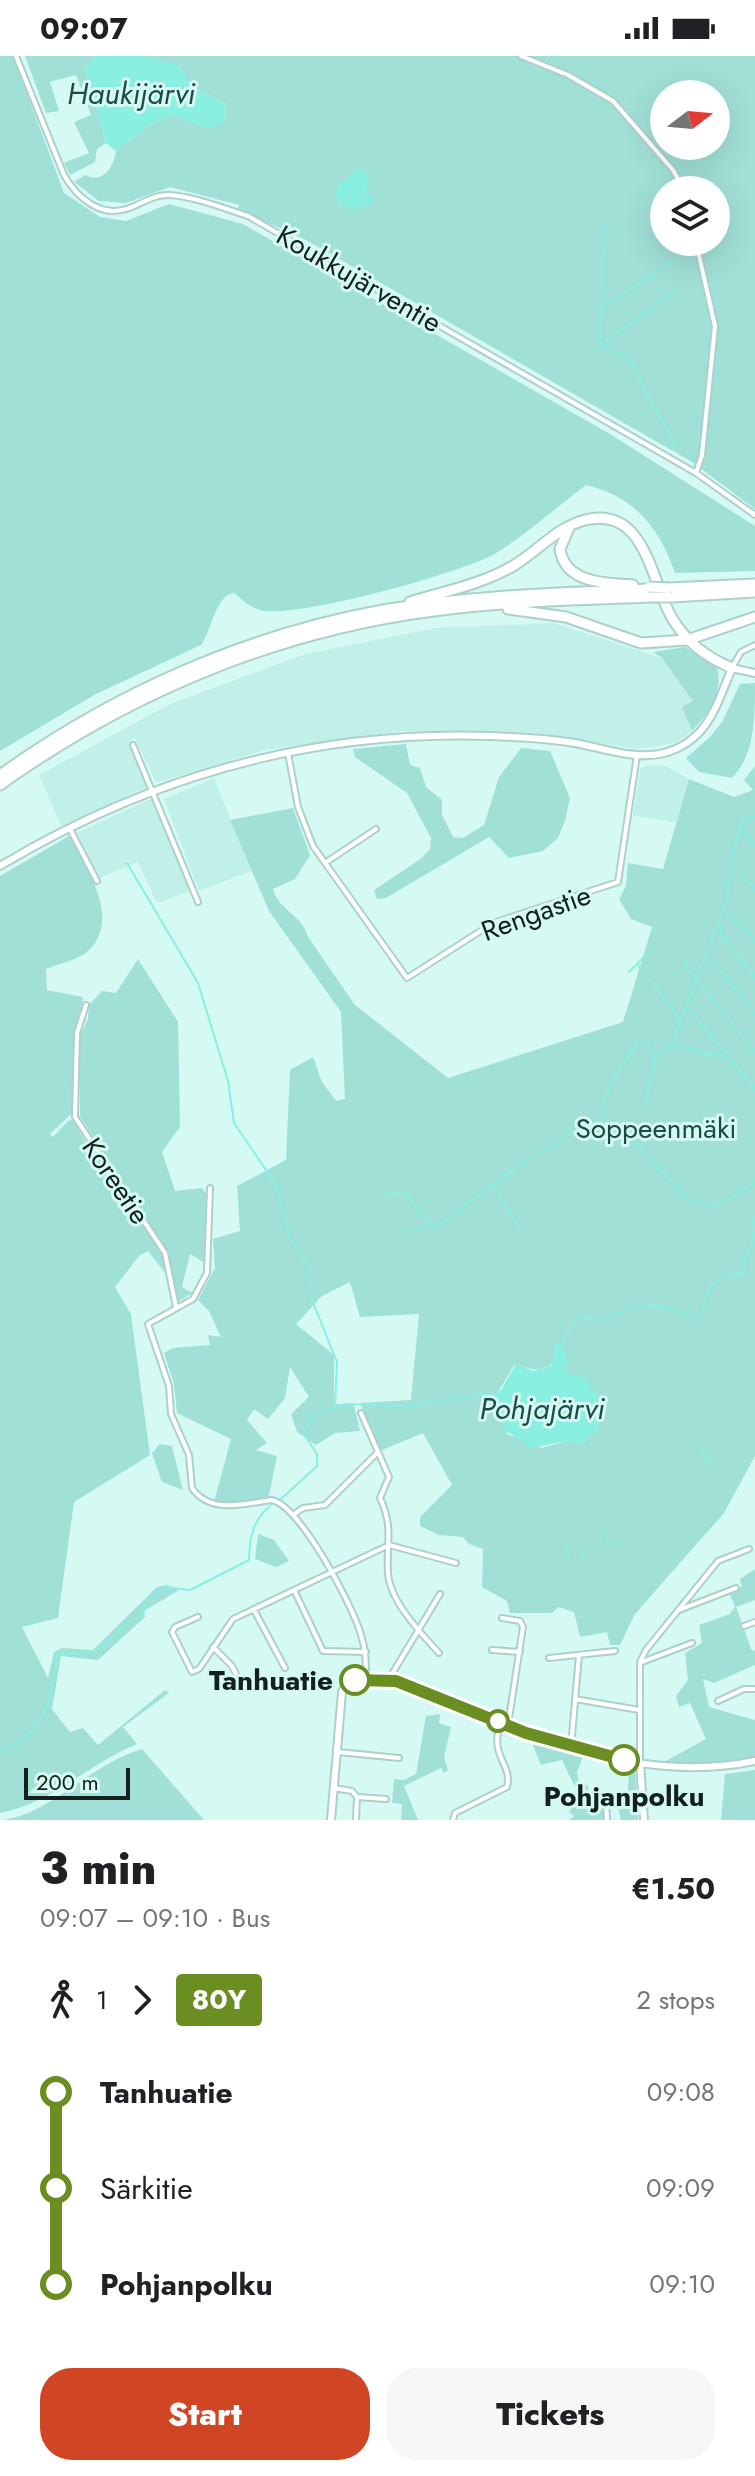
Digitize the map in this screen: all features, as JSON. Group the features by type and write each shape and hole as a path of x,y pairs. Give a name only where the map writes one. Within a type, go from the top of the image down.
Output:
{"highway":[{"path":"0,775 68,730 192,668 294,632 488,579 515,565 571,526 604,519 634,534 648,557 671,616 687,640 706,655 732,668"},
{"path":"571,526 560,549 571,571 591,580 671,593 755,592"},
{"path":"671,593 755,584"},
{"path":"0,785 96,723 206,670 338,628 473,606 650,591"},
{"path":"383,610 477,598 650,591"},
{"path":"473,606 552,613 641,643 687,640 755,617"}],"street":[{"name":"Koukkujärventie","path":"16,56 64,175 79,195 97,207 122,211 168,195 248,216 696,473 755,515"},
{"path":"521,56 568,75 613,101 676,176"},
{"path":"696,473 702,455 715,335 699,256"},
{"path":"0,866 69,827 154,789 208,771 287,751 382,738 464,735 559,741 637,755 666,753 695,738 711,720 741,652 755,645"},
{"path":"732,668 755,673"},
{"path":"133,745 154,789 198,902"},
{"name":"Rengastie","path":"287,751 301,818 325,863 403,975 413,977 493,923 618,882 637,755"},
{"path":"69,827 97,881"},
{"path":"325,863 376,829"},
{"name":"Koreetie","path":"86,1005 77,1033 75,1117 165,1253 176,1307"},
{"path":"210,1188 209,1268 197,1294 148,1324 169,1386 171,1414 189,1455 192,1488 206,1500 235,1507 272,1500 282,1503 293,1515 354,1615 366,1652 366,1679"},
{"path":"361,1413 389,1477 380,1498 389,1518 390,1583 417,1629 439,1653"},
{"path":"293,1515 303,1508 325,1505 378,1452"},
{"path":"198,1617 175,1627 172,1632 189,1671 197,1671 231,1621 389,1545 456,1563"},
{"path":"644,1820 640,1763 640,1662 676,1611 718,1561 749,1549"},
{"path":"676,1611 736,1588"},
{"path":"295,1592 323,1652 366,1652"},
{"path":"389,1679 440,1594"},
{"path":"254,1610 285,1668"},
{"path":"453,1820 455,1813 507,1787 509,1778 495,1744 505,1724 520,1652 522,1624 502,1618"},
{"path":"744,1626 755,1622"},
{"path":"640,1662 692,1643"},
{"path":"213,1647 232,1666 242,1686"},
{"path":"492,1650 520,1652"},
{"path":"549,1658 615,1651"},
{"path":"571,1747 579,1655"},
{"path":"331,1820 331,1788 342,1692 350,1681 389,1679 571,1747 640,1763 702,1767 755,1761"},
{"path":"718,1701 744,1689 755,1689"},
{"path":"575,1699 639,1710"},
{"path":"335,1751 399,1758"},
{"path":"331,1788 352,1791 357,1797 356,1820"},
{"path":"357,1797 386,1799"},
{"path":"606,1800 607,1820"}],"shaded area":[{"path":"554,623 662,658 693,701 682,707 692,731 675,743 638,749 527,732 402,731 265,750 156,783 135,738 128,742 149,786 61,826 39,775 168,705 305,654 436,628"},
{"path":"646,765 666,766 689,779 676,822 633,816 640,770"},
{"path":"214,778 251,871 199,891 164,799"},
{"path":"153,798 190,891 157,903 138,862 99,878 76,833"}],"green space":[{"path":"0,56 13,56 64,193 100,217 126,221 169,204 243,224 610,434 755,526 755,571 675,573 661,542 643,516 618,497 586,485 498,552 418,582 341,601 278,611 260,610 234,593 228,595 218,607 201,645 96,694 0,751"},
{"path":"25,56 97,56 85,69 106,143 97,149 95,162 70,175 64,163 89,153 74,122 91,115 76,75 50,82 59,111 46,113"},
{"path":"146,56 755,56 755,509 692,462 306,240 238,209 239,205 170,187 126,203 99,201 74,182 85,175 102,176 110,168 116,151 150,124 174,115 209,129 226,104 191,86 180,67"},
{"path":"685,647 717,668 719,677 713,702 692,731 682,707 693,701 662,658 653,652"},
{"path":"755,683 752,735 740,769 732,778 699,772 686,758 722,722 740,684"},
{"path":"406,744 410,765 420,768 426,787 442,800 442,815 453,837 463,838 484,825 499,777 521,748 550,751 570,798 558,838 543,851 509,858 489,837 386,898 377,899 374,890 422,858 430,849 431,838 407,793 355,757 353,749"},
{"name":"Soppeenmäki","path":"755,766 755,1456 724,1513 635,1614 620,1645 610,1645 607,1632 580,1637 574,1612 559,1607 552,1613 510,1613 507,1601 482,1587 483,1549 469,1544 463,1537 439,1535 420,1526 420,1517 452,1485 423,1433 380,1451 360,1403 411,1400 419,1314 360,1317 350,1282 322,1296 296,1324 334,1355 334,1404 354,1405 360,1431 335,1433 316,1445 297,1432 291,1414 309,1397 290,1367 285,1398 268,1419 254,1409 247,1420 267,1443 256,1450 277,1456 268,1500 235,1507 214,1502 231,1439 177,1413 174,1384 164,1353 173,1348 210,1345 208,1335 221,1337 209,1311 198,1300 215,1268 213,1239 240,1231 237,1186 286,1160 290,1070 313,1057 322,1082 336,1101 345,1099 341,1012 269,911 230,820 293,808 310,855 295,879 273,889 280,903 301,923 355,1005 448,1078 623,1022 652,927 631,919 619,899 626,886 628,863 663,869 689,779 734,797 753,790 744,780","holes":["557,1347 568,1362 563,1364 568,1374 588,1388 600,1405 599,1424 593,1434 582,1444 567,1441 541,1448 508,1434 496,1410 502,1405 495,1397 515,1364 535,1369 548,1367 554,1364"]},
{"path":"69,836 98,894 102,924 97,939 87,952 46,969 47,990 83,997 82,1018 75,1034 74,1115 50,1134 53,1137 68,1121 75,1119 80,1133 163,1255 166,1274 148,1251 139,1256 115,1287 131,1314 150,1455 74,1502 58,1618 22,1627 48,1678 54,1652 62,1648 93,1650 157,1587 167,1585 179,1590 144,1611 145,1617 98,1660 61,1656 52,1709 70,1732 83,1728 98,1745 165,1690 169,1693 123,1727 137,1744 36,1801 0,1813 0,876"},
{"path":"138,959 178,1022 180,1127 162,1152 175,1191 202,1188 207,1195 207,1264 190,1254 182,1287 193,1293 177,1302 168,1253 80,1116 80,1035 88,1019 89,1005 102,991 116,993"},
{"path":"160,1444 172,1446 183,1490 162,1482 152,1453"},
{"path":"258,1534 274,1540 289,1561 276,1567 255,1559"},
{"path":"755,1569 755,1600 736,1607 752,1651 755,1650 755,1665 714,1683 703,1679 709,1707 755,1720 755,1758 720,1763 662,1763 706,1739 690,1703 679,1707 676,1696 688,1680 685,1653 702,1643 699,1625 730,1614 735,1606 730,1595 742,1587 740,1579"},
{"path":"440,1714 439,1723 451,1727 444,1757 448,1770 444,1773 441,1768 404,1786 418,1820 401,1820 402,1804 392,1803 394,1779 404,1780 416,1774 426,1716"},
{"path":"532,1743 583,1757 577,1772 579,1783 587,1785 592,1798 603,1803 606,1820 569,1820 574,1816 569,1812 571,1807 582,1802 562,1760 541,1765"},
{"path":"142,1749 204,1820 4,1820 40,1807 106,1765"},
{"path":"629,1768 635,1769 638,1820 621,1820 618,1807 609,1806 608,1801 628,1790"},
{"path":"755,1770 755,1820 721,1820 725,1774"}],"water":[{"name":"Haukijärvi","path":"97,56 146,56 180,66 191,86 226,104 226,121 209,129 174,115 150,124 116,151 106,143 85,68"},
{"path":"354,169 365,170 369,176 366,193 372,196 371,204 351,211 347,206 339,206 335,194 340,181 346,181"},
{"name":"Pohjajärvi","path":"556,1344 563,1347 568,1362 572,1361 564,1365 568,1374 586,1378 600,1401 599,1428 582,1444 566,1441 532,1448 505,1430 496,1409 502,1405 493,1394 501,1390 516,1364 533,1371 552,1366"}],"waterway":[{"path":"601,343 604,224"},
{"path":"603,308 674,259"},
{"path":"602,344 676,290"},
{"path":"601,345 633,361 642,385 676,447"},
{"path":"645,1106 655,1058 671,1046 727,900 734,850 743,820 755,816"},
{"path":"741,829 755,845"},
{"path":"127,863 198,983 228,1081 234,1123 277,1186 290,1239 311,1269 308,1273 310,1295 337,1362 335,1406"},
{"path":"739,871 755,889"},
{"path":"730,914 755,941"},
{"path":"720,926 721,935 755,976"},
{"path":"629,972 650,951"},
{"path":"712,960 755,1013"},
{"path":"686,961 684,965 755,1051"},
{"path":"638,965 679,1018"},
{"path":"687,1007 755,1088"},
{"path":"603,1126 602,1108 612,1082 638,1042 647,1040 654,1056"},
{"path":"672,1046 728,1057"},
{"path":"386,1195 407,1195 431,1226 440,1224 526,1160 587,1125 624,1130 689,1201 718,1205 755,1183"},
{"path":"493,1185 519,1228"},
{"path":"561,1345 578,1316 606,1317 630,1306 662,1307 693,1317 702,1311 708,1293 719,1278 744,1274 746,1253 752,1246 755,1217"},
{"path":"402,1232 431,1226"},
{"path":"281,1499 317,1466 317,1454 304,1434 310,1416 345,1404 413,1406 481,1394 493,1396"},
{"path":"702,1451 712,1463"},
{"path":"0,1750 28,1735 37,1725 49,1700 57,1655 97,1651 127,1623 143,1614 145,1601 166,1587 190,1590 249,1560 254,1528 262,1514 274,1503"},
{"path":"605,1533 610,1547"},
{"path":"579,1548 582,1557"},
{"path":"567,1549 569,1557"}],"bus line":[{"name":"80Y","path":"355,1680 375,1678 396,1681 526,1733 624,1760"}],"place":[{"name":"Tanhuatie","path":"355,1680"},
{"name":"Pohjanpolku","path":"624,1760"}]}
